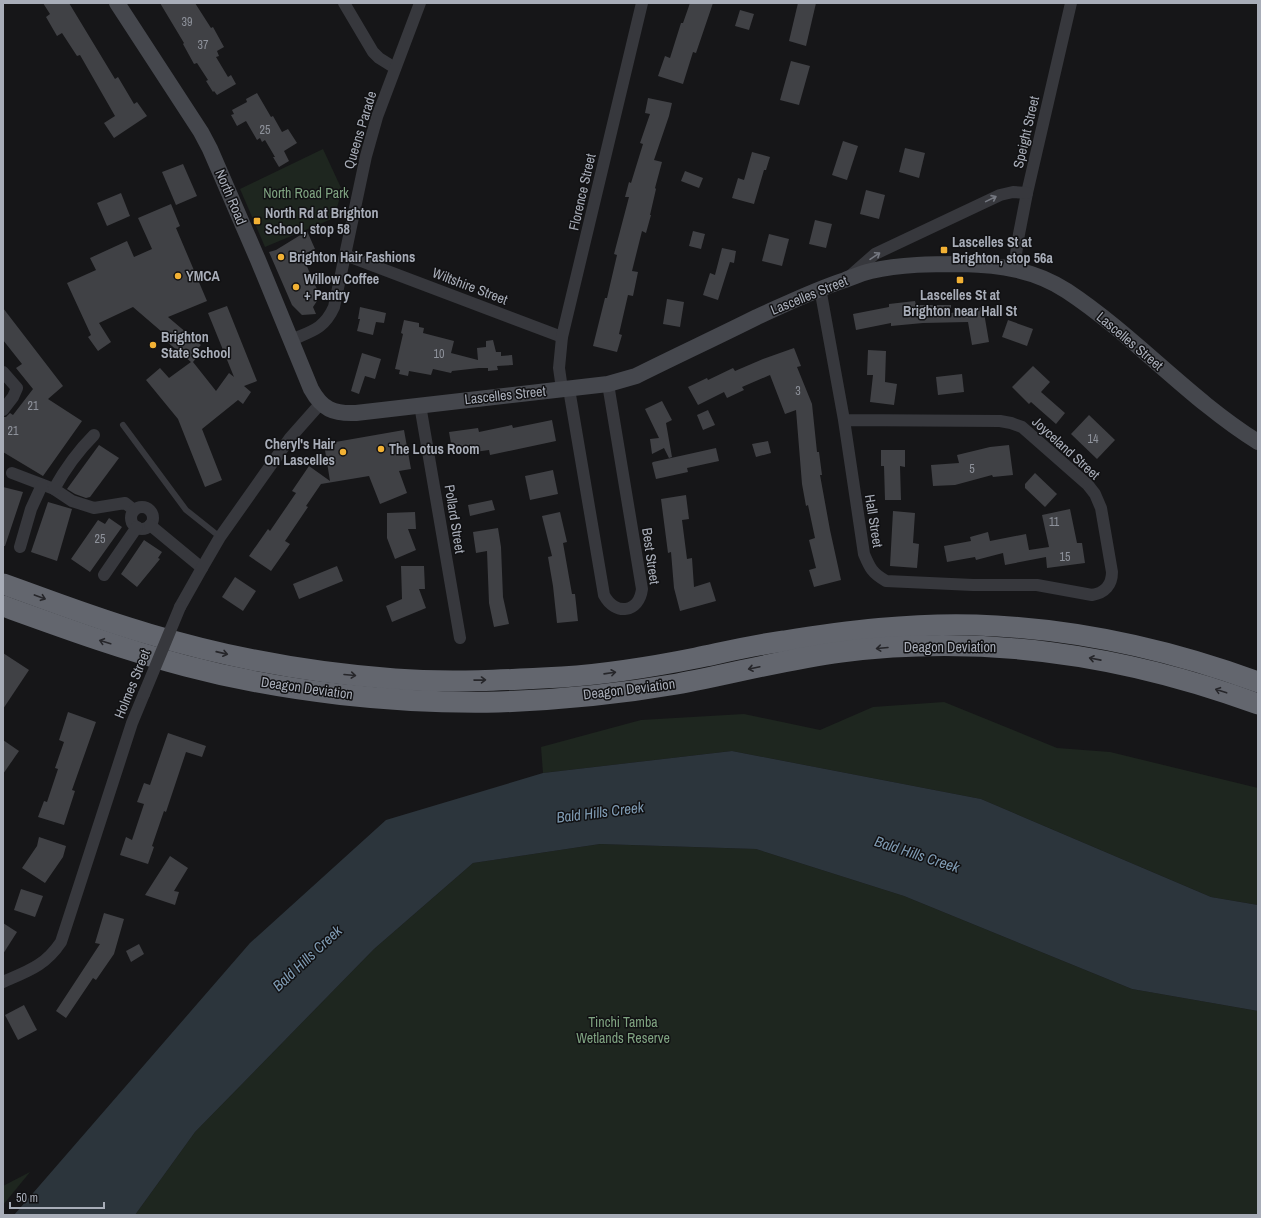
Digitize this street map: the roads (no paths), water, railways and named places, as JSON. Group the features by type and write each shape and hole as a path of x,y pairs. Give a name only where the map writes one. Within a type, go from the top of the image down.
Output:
{"highway":[{"name":"Deagon Deviation","path":"3,584 92,616 147,634 184,644 292,667 342,674 397,679 450,681 503,680 604,674 778,641 850,631 921,626 976,625 1026,628 1118,642 1200,662 1258,682"},
{"name":"Deagon Deviation","path":"3,606 92,638 190,667 238,678 298,688 374,697 432,701 497,702 556,698 611,693 675,684 840,652 892,647 943,646 1040,650 1094,658 1191,681 1258,704"}],"street":[{"name":"North Road","path":"117,3 210,149 256,253 311,389 321,403"},
{"path":"344,3 373,52 379,58 395,68"},
{"name":"Queens Parade","path":"291,340 320,327 330,315 334,307 366,156 377,117 420,3"},
{"name":"Florence Street","path":"565,389 559,368 562,338 642,3"},
{"name":"Speight Street","path":"1014,268 1027,193 1071,3"},
{"path":"845,280 875,254 1006,193 1027,193"},
{"name":"Wiltshire Street","path":"345,255 562,338"},
{"name":"Lascelles Street","path":"321,403 334,412 344,414 608,384 636,376 820,288 871,271 899,267 949,264 983,264 1014,268 1049,281 1066,291 1096,313 1219,415 1258,442"},
{"name":"Hall Street","path":"820,288 844,420 864,554 868,565 875,574 886,581 973,585 1037,585 1092,595 1099,594 1104,591"},
{"path":"3,372 17,388 13,397 3,410"},
{"name":"Best Street","path":"565,389 604,595 608,602 614,607 623,609 631,608 637,604 641,596 642,589 608,384"},
{"name":"Holmes Street","path":"3,982 43,963 60,942 132,723 180,607 220,537 290,438 321,403"},
{"name":"Pollard Street","path":"420,405 460,638"},
{"name":"Joyceland Street","path":"844,420 1000,421 1022,427 1088,485 1095,494 1102,508 1112,572 1112,579 1109,586 1104,591"},
{"path":"54,489 67,467 83,446 94,435"},
{"path":"12,473 54,489 72,501 94,508 125,503 134,510"},
{"path":"20,547 31,509 42,485"},
{"path":"141,507 147,508 150,511 152,519 150,525 143,528 134,525 131,518 134,510 141,507"},
{"path":"150,525 202,568"},
{"path":"104,575 137,527"}],"lane":[{"path":"123,425 186,510 220,537"}],"water":[{"name":"Bald Hills Creek","path":"732,751 981,799 1211,897 1258,905 1258,1011 1132,989 904,896 756,849 600,844 473,863 374,949 195,1132 135,1215 14,1215 250,943 386,820 543,773"}],"place":[{"name":"North Rd at Brighton School, stop 58","path":"257,221"},
{"name":"Lascelles St at Brighton, stop 56a","path":"944,250"},
{"name":"Brighton Hair Fashions","path":"281,257"},
{"name":"YMCA","path":"178,276"},
{"name":"Lascelles St at Brighton near Hall St","path":"960,280"},
{"name":"Willow Coffee + Pantry","path":"296,287"},
{"name":"Brighton State School","path":"153,345"},
{"name":"The Lotus Room","path":"381,449"},
{"name":"Cheryl's Hair On Lascelles","path":"343,452"}],"park label":[{"name":"North Road Park","path":"306,193"},
{"name":"Tinchi Tamba Wetlands Reserve","path":"623,1030"}]}
